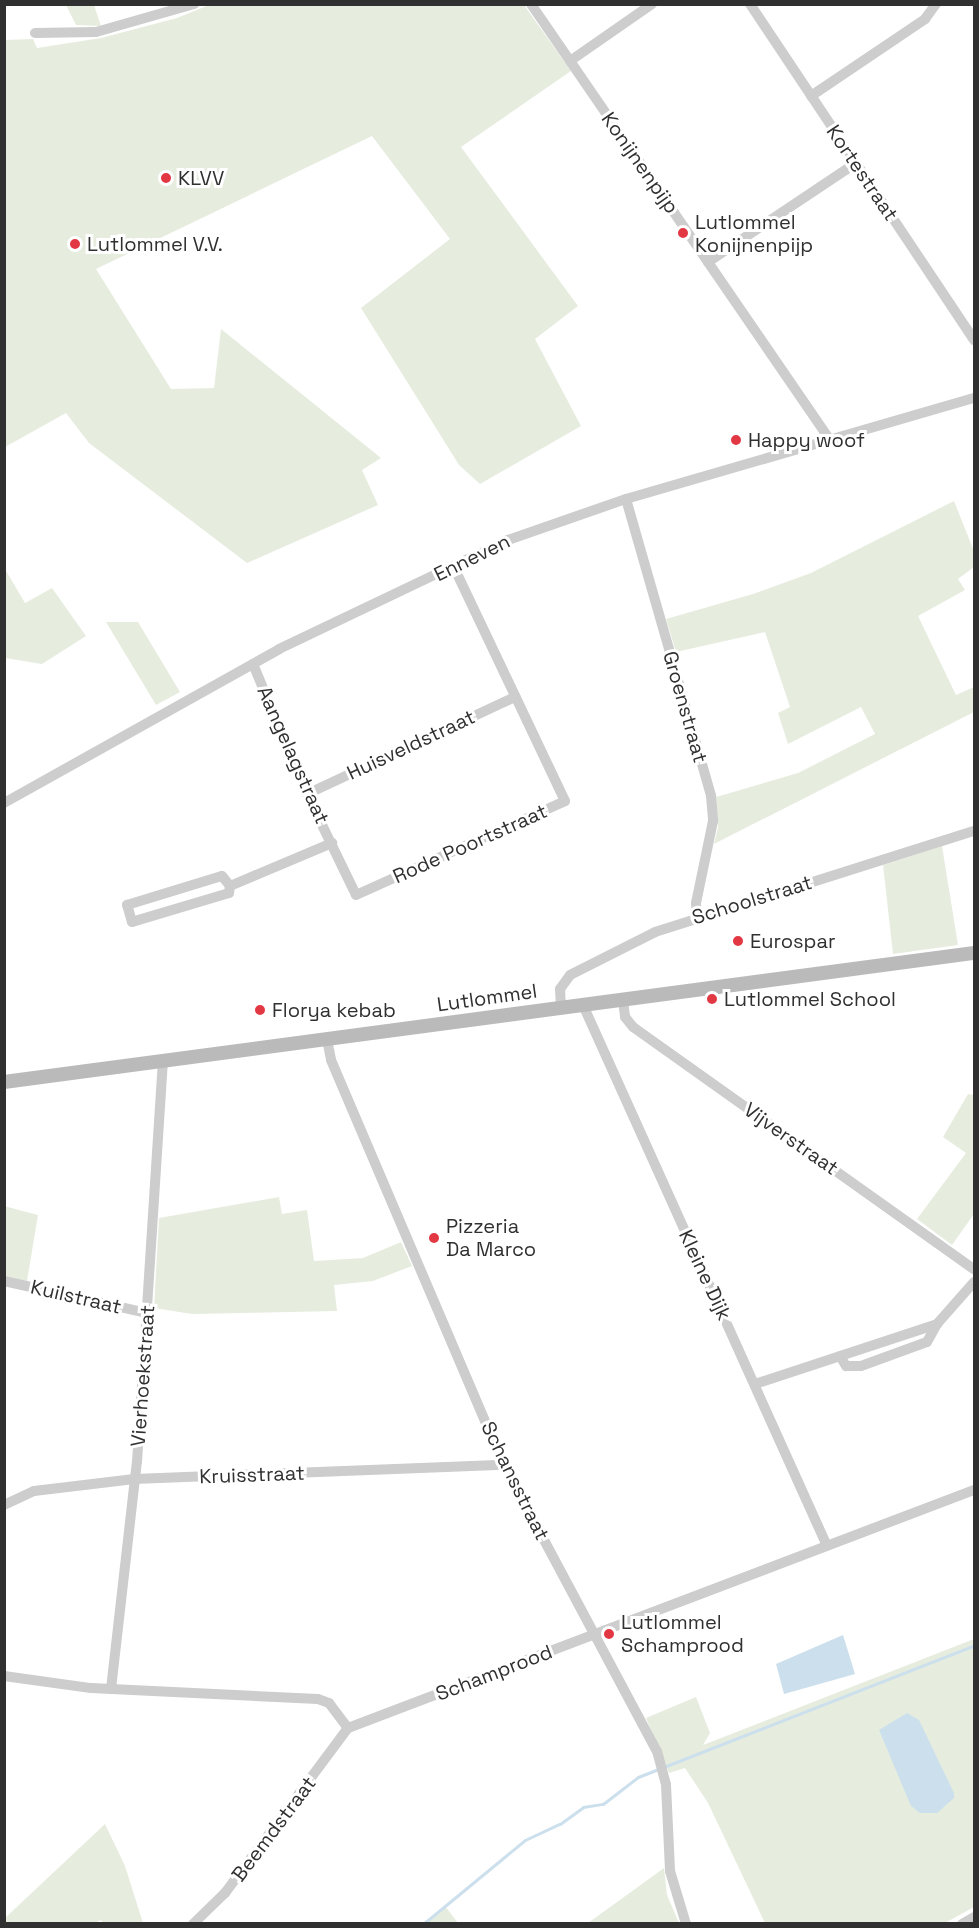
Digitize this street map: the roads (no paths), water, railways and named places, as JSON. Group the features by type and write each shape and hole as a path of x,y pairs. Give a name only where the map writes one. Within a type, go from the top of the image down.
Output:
{"main road":[{"name":"Lutlommel","path":"4,1082 975,953"}],"street":[{"path":"35,33 96,32 194,4"},
{"name":"Konijnenpijp","path":"531,4 830,440"},
{"path":"570,61 652,4"},
{"name":"Kortestraat","path":"750,4 975,340"},
{"path":"811,96 925,20 936,4"},
{"path":"708,262 856,163"},
{"name":"Enneven","path":"4,803 253,664 538,528 975,398"},
{"name":"Groenstraat","path":"626,500 711,796 713,821 696,903 697,917"},
{"name":"Rode Poortstraat","path":"332,843 356,895 565,801 454,567"},
{"name":"Aangelagstraat","path":"230,886 332,843 307,794 253,664"},
{"name":"Huisveldstraat","path":"307,794 515,697"},
{"name":"Schoolstraat","path":"561,1008 560,989 570,975 655,932 975,831"},
{"name":"Aangelagstraat","path":"222,876 230,886 229,893 132,922 126,905 222,876"},
{"name":"Vijverstraat","path":"623,1000 625,1017 633,1027 975,1269"},
{"name":"Kleine Dijk","path":"583,1005 827,1545"},
{"name":"Schansstraat","path":"327,1039 331,1060 504,1465 527,1513 597,1633 663,1769 670,1870 686,1923"},
{"name":"Vierhoekstraat","path":"111,1689 134,1479 163,1061"},
{"name":"Kuilstraat","path":"4,1281 147,1313"},
{"path":"840,1356 846,1366 861,1366 927,1342 937,1324 975,1282"},
{"path":"755,1384 937,1324"},
{"name":"Kruisstraat","path":"4,1505 45,1489 134,1479 504,1465"},
{"name":"Schamprood","path":"348,1728 975,1490"},
{"path":"4,1676 111,1689 318,1699 329,1703 348,1728"},
{"name":"Beemdstraat","path":"193,1923 225,1893 348,1728"},
{"path":"962,1923 975,1917"}],"water":[{"path":"843,1635 855,1674 784,1694 776,1664"},
{"path":"907,1713 919,1720 954,1793 954,1798 937,1813 920,1813 911,1806 879,1730"}],"waterway":[{"path":"423,1924 525,1840 560,1824 583,1807 603,1804 638,1777 974,1645"}],"place":[{"name":"KLVV","path":"166,178"},
{"name":"Lutlommel Konijnenpijp","path":"683,233"},
{"name":"Lutlommel V.V.","path":"75,244"},
{"name":"Happy woof","path":"736,440"},
{"name":"Eurospar","path":"738,941"},
{"name":"Lutlommel School","path":"712,999"},
{"name":"Florya kebab","path":"260,1010"},
{"name":"Pizzeria Da Marco","path":"434,1238"},
{"name":"Lutlommel Schamprood","path":"609,1634"}]}
